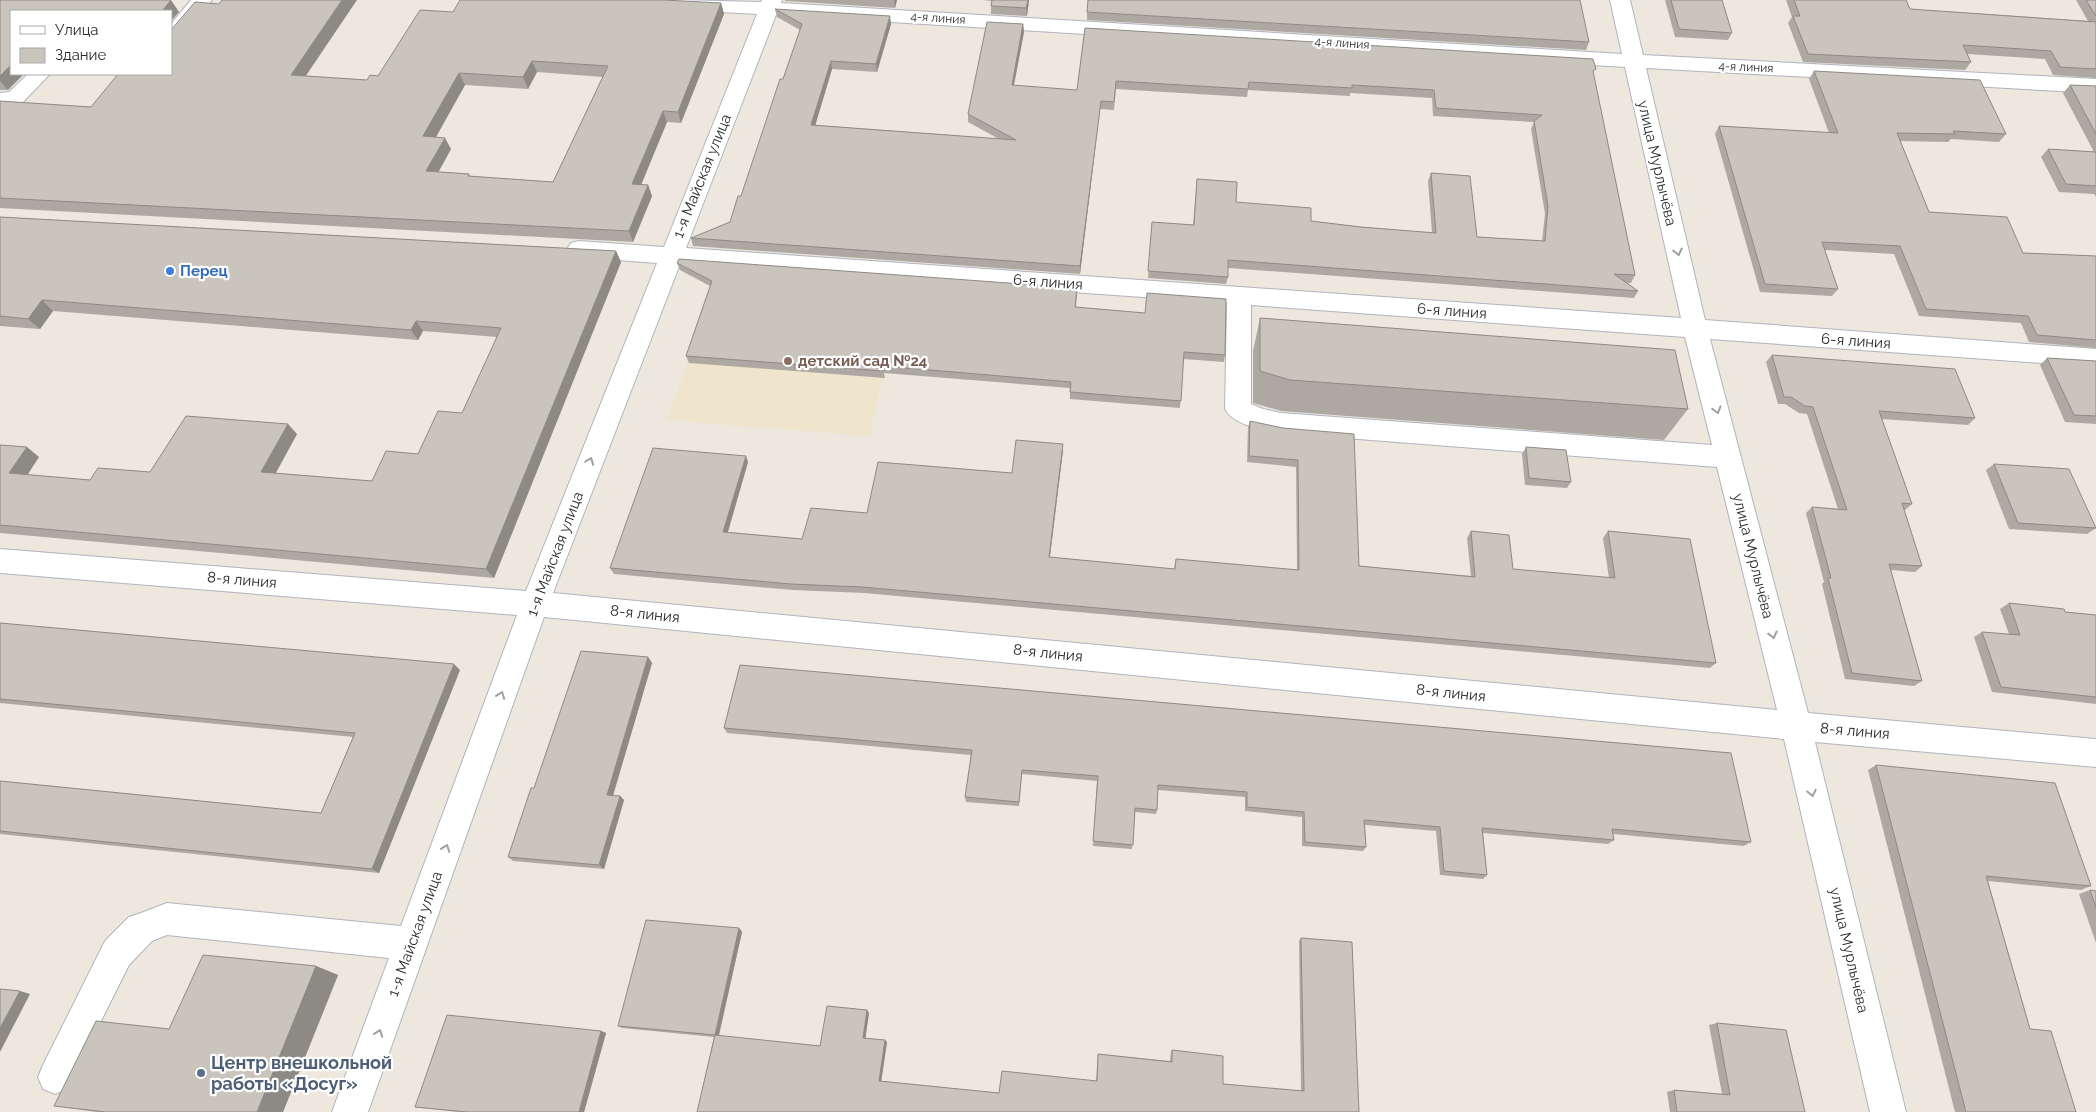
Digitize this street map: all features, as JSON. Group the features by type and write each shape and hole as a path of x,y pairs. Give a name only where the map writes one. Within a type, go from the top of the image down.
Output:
{"street":[{"path":"172,36 202,0"},
{"name":"улица Мурлычёва","path":"1620,0 1696,329 1796,726 1888,1112"},
{"name":"4-я линия","path":"668,4 771,4 1634,61 2096,86"},
{"name":"1-я Майская улица","path":"350,1112 535,604 771,4"},
{"path":"0,100 15,98 39,75"},
{"name":"6-я линия","path":"556,248 1239,295 2096,358"},
{"path":"1239,295 1238,409 1258,418 1281,423 1729,457"},
{"name":"8-я линия","path":"0,561 535,604 1796,726 2096,753"},
{"path":"55,1077 117,954 141,929 167,919 411,944"}],"shaded area":[{"name":"детский сад №24","path":"714,289 901,302 869,436 667,420"}],"building":[{"path":"0,0 171,0 163,10 10,10 10,66 0,76"},
{"path":"222,0 342,0 291,75 367,80 370,75 378,76 420,10 453,12 460,0 664,0 721,3 678,112 663,111 632,184 648,185 629,231 0,198 0,101 91,107 117,75 172,75 172,29 195,2 219,4","holes":["532,61 608,66 553,182 426,171 445,138 423,136 459,73 523,77"]},
{"path":"992,0 1028,0 1026,8 991,6"},
{"path":"1088,0 1580,0 1589,42 1087,12"},
{"path":"1671,0 1722,0 1732,33 1679,29"},
{"path":"1794,0 1906,0 1910,9 2096,22 2096,69 2060,67 2051,51 1963,45 1971,62 1808,54 1793,16 1800,16"},
{"path":"2086,0 2096,0 2096,16"},
{"path":"775,9 890,16 876,64 831,61 811,125 1016,140 968,114 987,22 1023,24 1012,85 1077,90 1085,28 1593,59 1596,69 1593,71 1635,275 1614,274 1638,291 1228,260 1228,277 1148,271 1152,222 1194,225 1197,179 1237,182 1236,202 1311,208 1311,221 1436,233 1431,173 1470,176 1477,237 1545,241 1548,206 1534,121 1542,115 1436,108 1434,90 1352,85 1352,88 1249,82 1248,89 1116,81 1114,102 1101,101 1080,266 691,238 730,222 738,196 741,196 780,79 783,79 802,24"},
{"path":"1814,71 1980,80 2006,134 1953,131 1955,134 1897,133 1929,212 2007,217 2023,253 2096,256 2096,340 2037,335 2028,316 1926,309 1900,246 1822,242 1838,289 1765,284 1719,126 1838,133"},
{"path":"2070,85 2096,86 2096,134"},
{"path":"2048,149 2096,152 2096,186 2066,184"},
{"path":"0,217 616,251 486,569 0,525 0,445 27,447 9,473 90,480 98,468 150,472 186,416 288,424 261,472 372,481 386,451 418,454 438,411 462,413 501,328 416,321 411,330 42,300 28,319 0,316"},
{"path":"679,259 1077,288 1075,307 1145,313 1147,293 1226,299 1225,355 1184,352 1181,401 1070,392 1071,382 871,365 883,371 686,356 712,281 677,263"},
{"path":"1260,318 1675,350 1688,409 1290,380 1260,371"},
{"path":"1772,355 1955,369 1975,418 1879,411 1912,504 1902,503 1922,566 1889,564 1922,681 1852,673 1828,578 1831,578 1812,507 1847,510 1813,407 1805,406 1791,397 1784,397"},
{"path":"2047,358 2096,361 2096,416 2074,415"},
{"path":"1250,421 1283,428 1354,434 1359,566 1475,577 1471,531 1509,535 1513,569 1615,578 1608,531 1690,539 1716,663 862,587 791,584 610,568 653,448 746,456 723,532 802,539 811,508 867,513 878,462 1012,473 1016,440 1063,444 1049,557 1175,569 1176,559 1299,570 1298,460 1249,456"},
{"path":"1526,447 1566,450 1571,482 1529,478"},
{"path":"1994,464 2069,469 2096,528 2018,523"},
{"path":"2009,603 2064,609 2065,612 2096,615 2096,697 2001,687 1982,632 2020,635"},
{"path":"0,623 454,664 372,869 0,831 0,781 321,813 355,733 0,699"},
{"path":"581,651 648,657 607,795 620,796 599,865 508,857 531,788 534,788"},
{"path":"740,665 1731,753 1751,842 1612,829 1614,840 1482,828 1487,875 1444,871 1440,827 1364,820 1366,847 1305,842 1304,812 1247,807 1247,792 1158,785 1157,810 1135,808 1133,845 1093,841 1098,776 1022,770 1019,802 965,797 972,750 724,728"},
{"path":"1876,765 2055,783 2091,886 1986,876 2030,1029 2051,1031 2076,1112 1966,1112"},
{"path":"2090,890 2096,891 2096,908"},
{"path":"646,920 739,928 715,1035 618,1026"},
{"path":"1301,938 1352,942 1359,1112 697,1112 715,1035 820,1046 827,1006 867,1010 863,1038 885,1040 879,1081 999,1093 1002,1071 1097,1081 1098,1054 1172,1062 1172,1050 1223,1056 1223,1084 1304,1091"},
{"name":"Центр внешкольной работы «Досуг»","path":"203,955 316,966 257,1112 106,1112 54,1106 96,1021 169,1029"},
{"path":"0,989 20,991 0,1028"},
{"path":"447,1015 601,1031 579,1112 467,1112 415,1107"},
{"path":"1717,1023 1786,1030 1805,1112 1677,1112 1674,1090 1730,1095"}],"place":[{"name":"Перец","path":"170,271"},
{"name":"детский сад №24","path":"788,361"},
{"name":"Центр внешкольной работы «Досуг»","path":"201,1073"}]}
